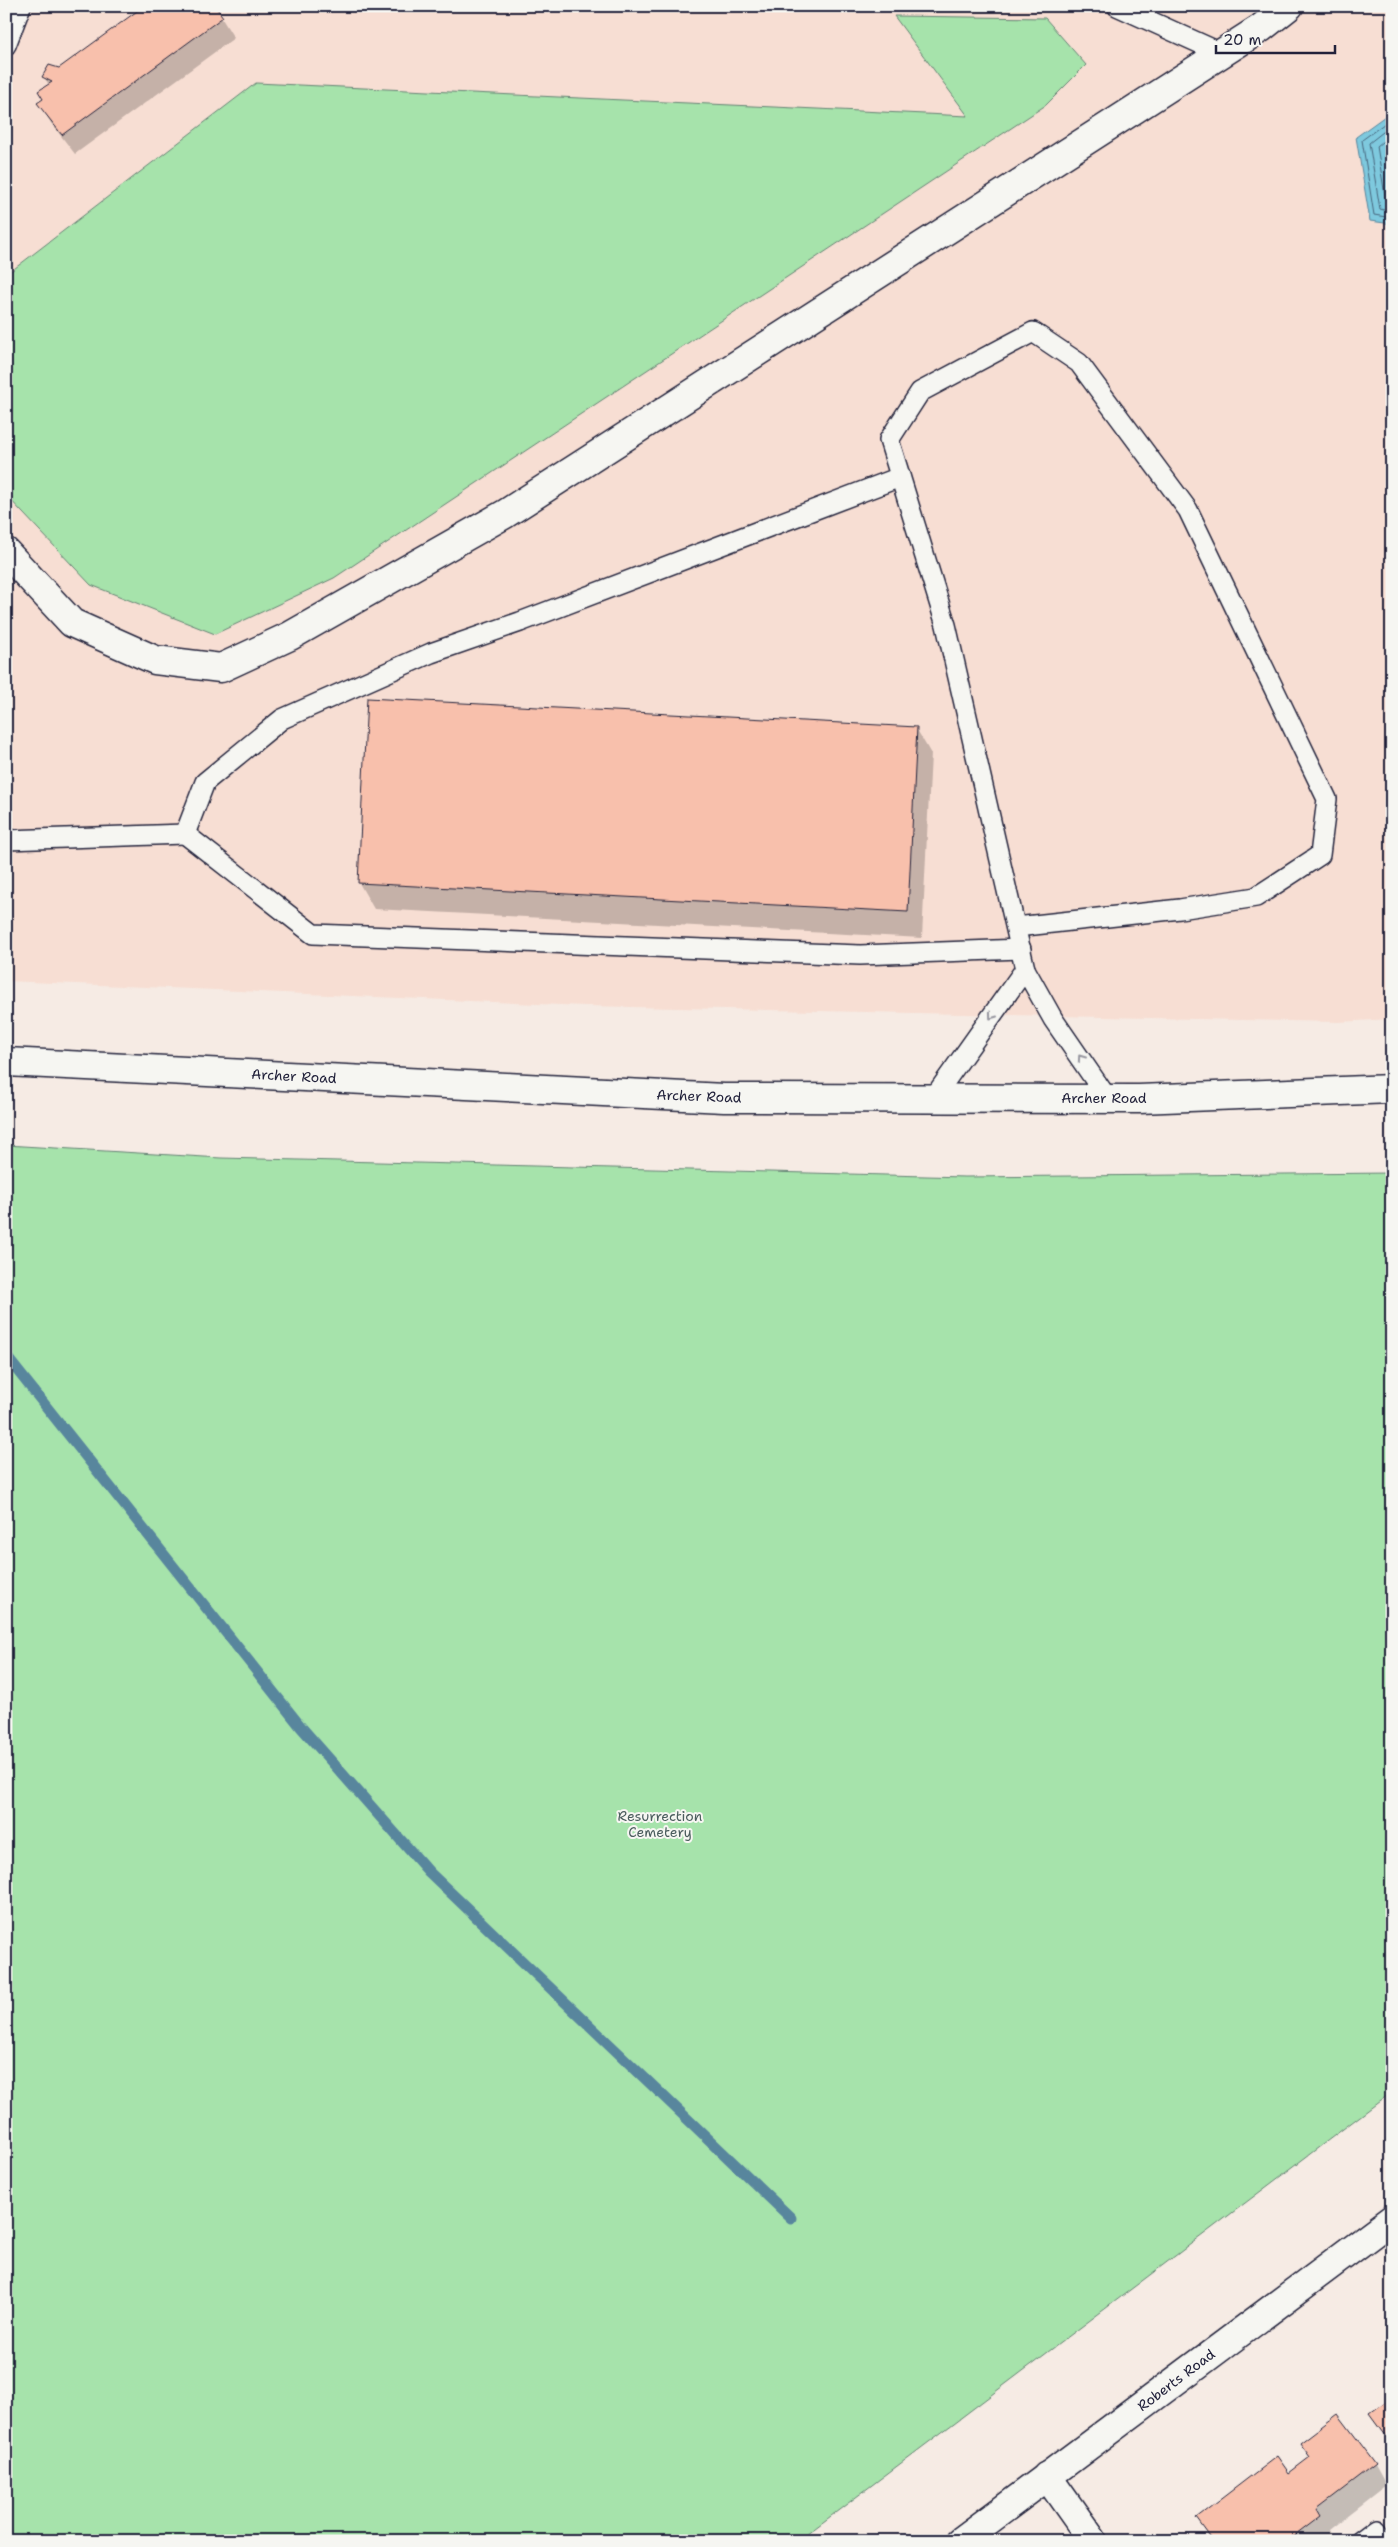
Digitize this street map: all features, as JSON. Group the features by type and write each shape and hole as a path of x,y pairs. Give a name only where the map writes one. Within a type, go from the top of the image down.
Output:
{"street":[{"path":"6,552 72,623 156,660 221,668 290,636 504,514 1221,53 1289,6"},
{"name":"Archer Road","path":"6,1062 724,1098 934,1097 1108,1099 1392,1089"},
{"name":"Roberts Road","path":"960,2541 1392,2219"},
{"path":"1047,2476 1093,2541"}],"lane":[{"path":"6,45 21,6"},
{"path":"1117,6 1221,53"},
{"path":"1016,927 1256,897 1320,855 1327,799 1188,510 1079,363 1033,332 920,392 889,440 946,626 1025,969 1053,1019 1108,1099"},
{"path":"184,834 205,782 282,719 431,652 520,622 900,477"},
{"path":"6,840 184,834 313,934 860,955 1021,949"},
{"path":"934,1097 1025,969"},
{"path":"1360,2541 1376,2529 1385,2541"}],"shaded area":[{"path":"6,6 1392,6 1392,1019 1339,1022 585,1006 6,981"}],"green space":[{"path":"894,16 1045,18 1086,65 1046,105 334,578 215,634 91,585 6,495 6,275 256,83 968,116"},
{"name":"Resurrection Cemetery","path":"6,1145 221,1158 965,1177 1392,1173 1392,2092 798,2541 6,2541"}],"water":[{"path":"1392,111 1392,224 1370,221 1356,137"}],"building":[{"path":"144,6 215,6 223,17 62,135 37,103 43,99 38,91 52,82 42,77 49,65 59,68"},
{"path":"367,698 917,727 908,912 358,883"},
{"path":"1392,2397 1392,2443 1370,2413"},
{"path":"1338,2414 1376,2464 1317,2509 1321,2516 1288,2541 1213,2541 1196,2518 1277,2456 1289,2473 1310,2457 1300,2443"}],"waterway":[{"path":"6,1356 301,1727 429,1872 791,2218"}]}
